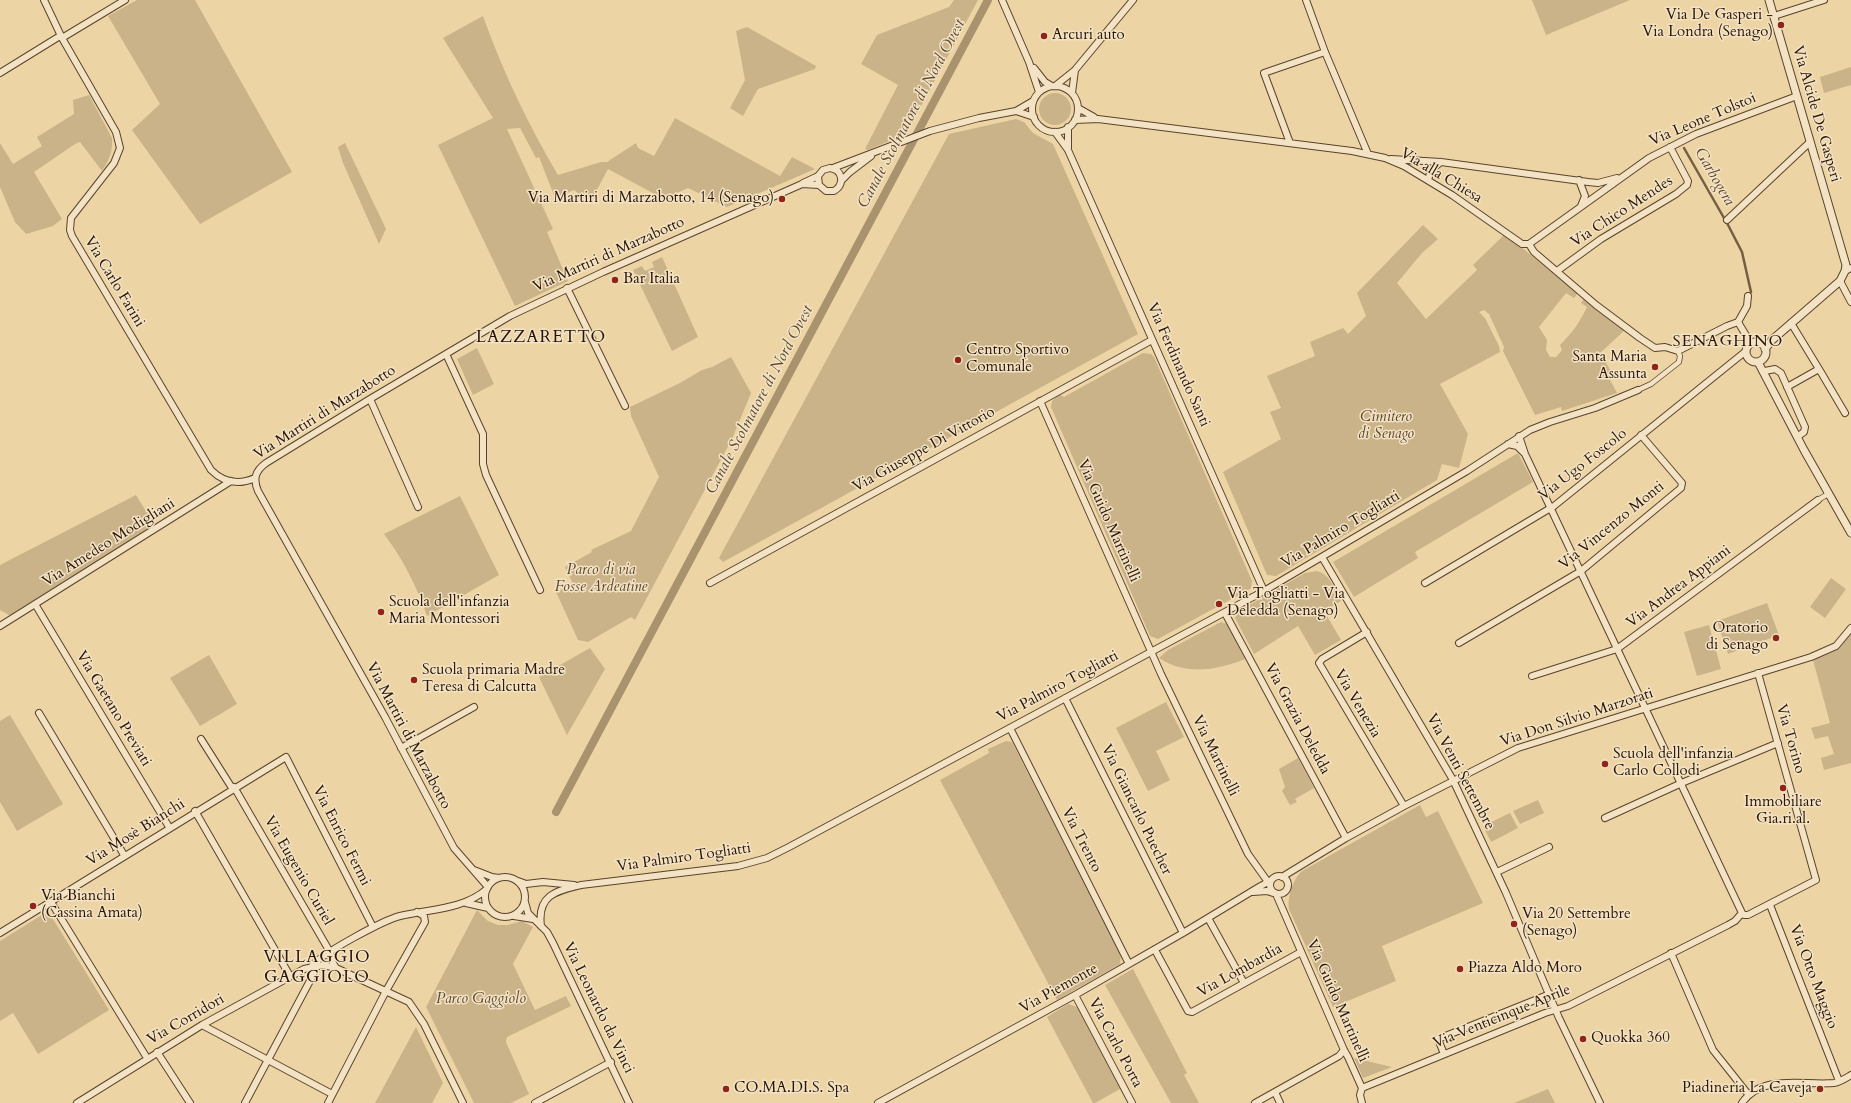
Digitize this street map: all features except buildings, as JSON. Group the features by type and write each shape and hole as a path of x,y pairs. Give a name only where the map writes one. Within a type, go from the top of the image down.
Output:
{"street":[{"name":"Via Carlo Farini","path":"44,0 61,37 116,132 120,144 119,152 114,163 71,218 70,230 72,236 207,464 215,474 231,482"},
{"path":"0,72 125,0"},
{"path":"1002,0 1029,62 1039,92"},
{"path":"802,184 818,176 822,170 833,168 930,131 979,118 1016,111 1033,101 1039,92 1053,86 1075,70 1133,0"},
{"path":"1306,0 1325,52 1368,154"},
{"name":"Via Alcide De Gasperi","path":"1752,345 1792,323 1840,281 1848,269 1769,0"},
{"path":"1774,16 1824,0"},
{"path":"1290,143 1264,73 1325,52"},
{"path":"1029,62 1046,82 1053,86 1061,87 1072,93 1078,108 1075,120 1068,128 1055,132 1042,128 1034,117 1033,101"},
{"path":"1072,93 1075,70"},
{"name":"Via Leone Tolstoi","path":"1529,244 1649,158 1696,134 1797,96"},
{"name":"Via alla Chiesa","path":"1078,108 1098,119"},
{"path":"1016,111 1034,117"},
{"name":"Via alla Chiesa","path":"1075,120 1098,119 1290,143 1368,154 1385,158 1428,180 1522,244 1529,244 1534,252 1596,305 1655,348 1665,347 1678,351"},
{"name":"Via Ferdinando Santi","path":"1068,128 1068,150"},
{"name":"Via Ferdinando Santi","path":"1055,132 1068,150 1264,591"},
{"path":"1727,220 1810,142"},
{"name":"Via Chico Mendes","path":"1557,272 1601,239 1676,194 1687,184 1688,181 1670,147"},
{"path":"818,176 819,185 823,190 831,192 838,188 841,181 850,172 875,152"},
{"name":"Via Leone Tolstoi","path":"1385,158 1441,162 1598,183 1623,176"},
{"path":"1428,180 1431,170 1441,162"},
{"path":"833,168 840,173 841,181"},
{"path":"1579,180 1585,196 1580,207"},
{"name":"Via Martiri di Marzabotto","path":"487,888 454,848 401,748 260,495 255,485 257,471 266,463 370,399 505,319 567,288 802,184 819,185"},
{"path":"1840,281 1851,302"},
{"path":"567,288 625,406"},
{"path":"1638,390 1652,384 1679,362 1680,356 1678,351 1738,322 1747,306 1748,296"},
{"path":"1738,322 1752,345 1765,349 1766,355 1760,361"},
{"path":"1792,323 1845,413"},
{"name":"Via Alcide De Gasperi","path":"1765,349 1785,328"},
{"name":"Via Giuseppe Di Vittorio","path":"710,583 1152,340"},
{"path":"1752,345 1749,360 1760,361"},
{"name":"Via Ugo Foscolo","path":"1425,583 1551,508 1752,345"},
{"path":"446,354 483,434 483,464 486,475 540,590"},
{"path":"1760,361 1766,371 1771,385"},
{"path":"1760,361 1797,437 1851,533"},
{"path":"1787,387 1818,369"},
{"path":"1766,371 1778,370 1787,387 1805,427 1804,432 1797,437"},
{"name":"Via Palmiro Togliatti","path":"541,926 541,908 544,902 556,892 581,885 717,869 766,858 881,798 1225,613 1466,471 1519,436 1550,422 1595,408 1638,390"},
{"path":"370,399 418,507"},
{"name":"Via Guido Martinelli","path":"1040,401 1152,652"},
{"name":"Via Vincenzo Monti","path":"1459,643 1581,571 1682,487 1682,483 1641,435"},
{"path":"1519,436 1525,454 1680,784 1742,912 1744,915 1748,915 1770,905"},
{"path":"1508,444 1521,449 1525,454"},
{"path":"231,482 242,482 255,478"},
{"name":"Via Amedeo Modigliani","path":"0,626 231,482"},
{"name":"Via Andrea Appiani","path":"1532,676 1617,649 1828,494"},
{"name":"Via Venti Settembre","path":"1322,557 1453,780 1497,872 1556,1009 1600,1103"},
{"name":"Via Gaetano Previati","path":"35,604 169,827"},
{"name":"Via Grazia Deledda","path":"1225,613 1346,838"},
{"name":"Via Don Silvio Marzorati","path":"1282,876 1404,806 1518,748 1758,673 1832,648 1851,628"},
{"name":"Via Venezia","path":"1367,632 1322,659 1319,663 1404,806"},
{"name":"Via Martinelli","path":"1152,652 1248,854 1258,870 1269,883"},
{"name":"Via Torino","path":"1758,673 1816,881 1770,905"},
{"name":"Via Giancarlo Puecher","path":"1065,698 1183,933"},
{"path":"401,748 474,707"},
{"path":"39,713 124,855"},
{"name":"Via Trento","path":"1010,728 1129,964"},
{"name":"Via Eugenio Curiel","path":"202,739 233,788 330,952 336,968"},
{"path":"1605,818 1680,784 1778,743"},
{"name":"Via Mosè Bianchi","path":"0,933 286,756"},
{"name":"Via Enrico Fermi","path":"286,756 374,927"},
{"path":"195,812 290,976"},
{"path":"1497,872 1549,846"},
{"name":"Via Don Silvio Marzorati","path":"1288,881 1297,868"},
{"name":"Via Martiri di Marzabotto","path":"473,870 499,878"},
{"path":"1252,891 1259,880 1258,870 1274,877 1282,876 1288,881 1288,889 1285,893 1283,910"},
{"path":"312,966 330,952 374,927 396,917 465,903 476,898 499,878 506,877 516,881 521,886 525,899"},
{"path":"1274,877 1269,883 1270,889 1275,894 1283,910"},
{"name":"Via Palmiro Togliatti","path":"516,881 526,884 544,882 581,885"},
{"name":"Via Piemonte","path":"878,1103 1155,950 1252,891 1269,883"},
{"path":"465,903 476,904 488,908 499,917 506,918 514,916 519,912 525,899 536,884"},
{"path":"487,888 485,898 488,908"},
{"name":"Via Piemonte","path":"1252,891 1267,890 1275,894"},
{"path":"1275,894 1285,893"},
{"name":"Via Leonardo da Vinci","path":"525,899 525,908 532,919 541,926 553,944 629,1103"},
{"path":"51,902 147,1058"},
{"name":"Via Otto Maggio","path":"1770,905 1840,1081"},
{"path":"328,1103 386,991 425,922 431,913 440,909"},
{"name":"Via Guido Martinelli","path":"1283,910 1362,1088 1360,1095 1362,1103"},
{"path":"417,912 424,916 425,922"},
{"name":"Via Venticinque Aprile","path":"1362,1088 1576,1002 1728,925 1735,921 1742,912"},
{"name":"Via Leonardo da Vinci","path":"514,916 532,919"},
{"path":"1208,918 1244,983"},
{"name":"Via Lombardia","path":"1155,950 1188,1011 1192,1012 1301,952"},
{"path":"1671,953 1713,1050 1748,1094"},
{"path":"312,966 323,964 336,968 404,999 416,1011 462,1103"},
{"path":"245,1103 312,977 314,972 312,966"},
{"name":"Via Corridori","path":"77,1103 202,1025 290,976 312,966"},
{"path":"1444,1054 1438,1039 1550,994"},
{"name":"Via Carlo Porta","path":"1075,995 1132,1103"},
{"path":"202,1025 332,1094"},
{"path":"1255,1103 1339,1056 1344,1050"},
{"path":"157,1052 190,1103"},
{"path":"535,1103 610,1062"},
{"path":"1742,1103 1748,1094 1764,1087 1780,1083 1840,1081 1851,1075"},
{"path":"1275,1092 1280,1103"},
{"path":"87,1097 91,1103"}],"green space":[{"path":"137,0 195,0 292,172 200,224 132,130 160,104 108,16"},
{"path":"954,0 978,0 906,134 868,150 865,149 898,85 861,64 877,35 949,7"},
{"path":"1532,0 1630,0 1546,35"},
{"path":"483,16 499,58 517,97 536,136 558,175 601,162 607,162 636,143 638,148 654,156 675,118 780,176 792,157 815,169 727,207 688,188 664,199 608,169 593,197 587,200 574,190 555,198 539,157 536,158 520,128 507,129 553,229 547,232 568,281 515,306 438,145 493,118 443,38"},
{"path":"747,27 816,66 815,69 758,89 743,116 730,108 745,80 736,31"},
{"path":"1851,67 1851,85 1824,93 1820,77"},
{"path":"1055,93 1064,96 1068,100 1071,109 1068,118 1064,122 1055,125 1046,122 1042,118 1039,109 1042,100 1046,96"},
{"path":"89,95 112,138 112,148 109,159 102,171 80,142 34,172 62,219 53,226 26,234 15,222 0,187 0,143 13,164 42,146 37,137 74,114 73,100"},
{"name":"Centro Sportivo Comunale","path":"1016,119 1024,122 1033,133 1053,144 1138,334 723,562 719,558 949,134"},
{"path":"345,143 386,229 379,244 343,163 338,147"},
{"name":"Cimitero di Senago","path":"1423,225 1438,239 1422,253 1397,283 1426,319 1477,270 1473,265 1505,234 1578,293 1574,298 1566,293 1539,327 1547,340 1546,350 1550,357 1556,357 1562,350 1560,345 1582,318 1587,307 1581,303 1584,298 1625,330 1600,353 1612,373 1608,376 1617,393 1562,411 1561,407 1535,415 1503,351 1504,347 1489,314 1484,310 1479,312 1485,318 1499,346 1500,352 1440,384 1468,434 1459,468 1442,464 1437,480 1276,576 1267,575 1223,472 1281,439 1270,412 1281,408 1267,376 1315,356 1310,342 1343,328 1348,334 1366,316 1357,293"},
{"path":"662,257 698,337 672,351 633,270 642,266 645,271 654,267 652,262"},
{"path":"477,348 494,384 473,395 457,359"},
{"path":"1143,353 1151,354 1154,357 1252,581 1251,588 1248,590 1158,639 1150,636 1051,407 1052,401 1059,394 1064,397"},
{"name":"Parco di via Fosse Ardeatine","path":"731,357 751,393 732,439 635,620 631,617 588,642 578,640 556,592 573,584 565,567 592,552 591,550 631,531 659,477 631,416 630,407 680,383 702,370 712,367"},
{"path":"1518,453 1533,482 1415,552 1418,558 1354,597 1333,562"},
{"path":"136,495 154,524 93,565 11,616 0,610 0,565"},
{"path":"460,496 499,575 427,616 408,573 384,534"},
{"path":"1317,571 1329,579 1341,601 1324,611 1341,640 1315,655 1298,626 1254,654 1235,618 1239,611 1305,573"},
{"path":"1831,578 1846,589 1825,618 1810,607"},
{"path":"1767,603 1779,635 1728,654 1717,621"},
{"path":"1221,622 1227,624 1245,659 1224,666 1191,669 1169,664 1159,658 1168,650"},
{"path":"1709,625 1721,669 1697,676 1684,632"},
{"path":"1851,634 1851,763 1824,770 1821,758 1834,754 1828,736 1815,739 1811,728 1830,723 1813,660 1835,651"},
{"path":"590,648 605,669 567,735 539,677"},
{"path":"209,655 237,704 200,726 170,678"},
{"path":"1166,702 1184,737 1156,751 1170,780 1148,791 1116,728"},
{"path":"10,715 63,804 17,831 0,802 0,721"},
{"path":"1006,741 1012,742 1121,955 1120,964 1057,1000 940,780 989,753 988,749"},
{"path":"1298,758 1314,788 1295,799 1297,802 1290,805 1282,791 1285,787 1279,769"},
{"path":"1538,800 1544,813 1520,824 1513,811"},
{"path":"1420,805 1426,817 1438,811 1483,903 1382,946 1396,981 1333,1007 1289,909 1289,899 1293,883 1302,871"},
{"path":"1510,813 1518,828 1491,842 1483,826"},
{"name":"Parco Gaggiolo","path":"477,910 488,921 498,925 508,925 522,921 533,927 513,964 535,1010 566,996 571,1006 507,1037 506,1042 529,1094 511,1103 474,1103 426,1007"},
{"path":"45,913 50,914 109,1010 38,1054 13,1013 0,1021 0,941"},
{"path":"1133,969 1187,1073 1184,1075 1199,1103 1171,1103 1105,985"},
{"path":"1068,1004 1077,1007 1120,1089 1095,1103 1093,1103 1047,1017"},
{"path":"416,1027 443,1083 432,1103 375,1103"},
{"path":"1354,1058 1392,1067 1363,1078"},
{"path":"1548,1089 1555,1103 1514,1103"}],"waterway":[{"name":"Canale Scolmatore di Nord Ovest","path":"556,812 988,0"},
{"name":"Garbogera","path":"1684,148 1724,218"},
{"name":"Garbogera","path":"1727,223 1742,252 1751,292"}],"place":[{"name":"Via De Gasperi - Via Londra (Senago)","path":"1781,25"},
{"name":"Arcuri auto","path":"1044,36"},
{"name":"Via Martiri di Marzabotto, 14 (Senago)","path":"782,199"},
{"name":"Bar Italia","path":"615,280"},
{"name":"Centro Sportivo Comunale","path":"958,360"},
{"name":"Santa Maria Assunta","path":"1655,367"},
{"name":"Via Togliatti - Via Deledda (Senago)","path":"1219,604"},
{"name":"Scuola dell'infanzia Maria Montessori","path":"381,612"},
{"name":"Oratorio di Senago","path":"1776,638"},
{"name":"Scuola primaria Madre Teresa di Calcutta","path":"414,680"},
{"name":"Scuola dell'infanzia Carlo Collodi","path":"1605,764"},
{"name":"Immobiliare Gia.ri.al.","path":"1783,788"},
{"name":"Via Bianchi (Cassina Amata)","path":"33,906"},
{"name":"Via 20 Settembre (Senago)","path":"1514,924"},
{"name":"Piazza Aldo Moro","path":"1460,969"},
{"name":"Quokka 360","path":"1583,1039"},
{"name":"CO.MA.DI.S. Spa","path":"726,1089"},
{"name":"Piadineria La Caveja","path":"1820,1089"}],"district":[{"name":"LAZZARETTO","path":"541,338"},
{"name":"SENAGHINO","path":"1728,342"},
{"name":"VILLAGGIO GAGGIOLO","path":"317,968"}]}
